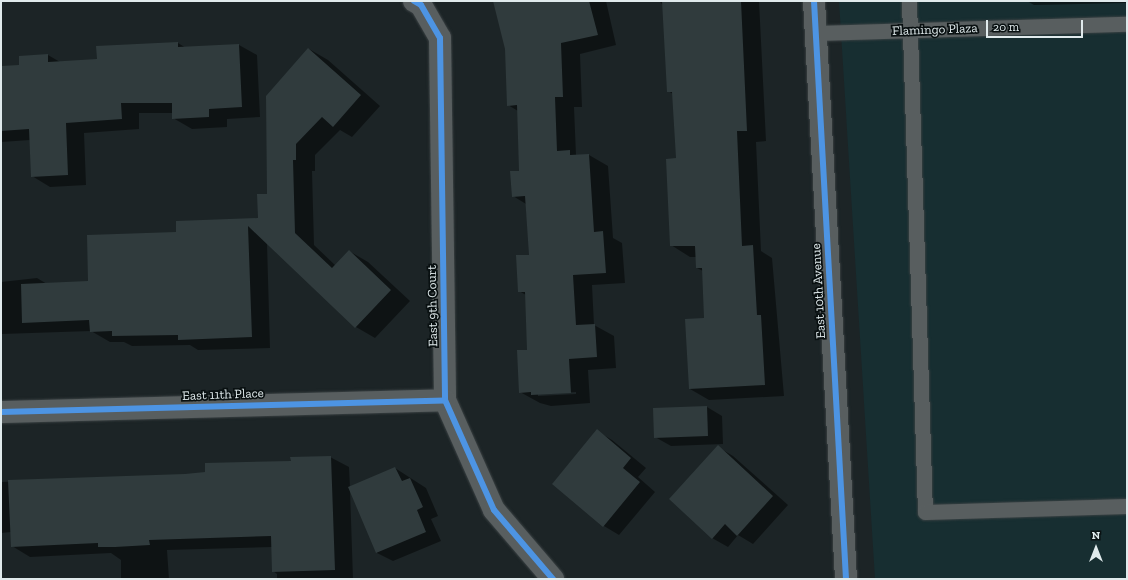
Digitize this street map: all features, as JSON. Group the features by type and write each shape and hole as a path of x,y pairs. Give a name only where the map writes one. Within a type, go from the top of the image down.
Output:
{"street":[{"name":"East 10th Avenue","path":"814,1 846,579"},
{"name":"East 9th Court","path":"418,3 440,38 445,400 494,510 553,579"},
{"name":"East 11th Place","path":"1,412 445,400"}],"lane":[{"path":"909,1 925,512 1127,506"},
{"name":"Flamingo Plaza","path":"816,33 1127,24"}],"shaded area":[{"path":"839,1 1127,1 1127,579 875,579"}],"building":[{"path":"493,1 589,1 598,35 561,43 563,97 555,97 557,151 570,150 570,155 589,154 594,232 603,231 606,273 573,275 576,325 595,324 597,357 569,359 571,393 531,395 531,392 519,393 517,350 527,350 525,292 518,292 516,255 529,255 525,196 512,197 510,171 519,171 517,105 507,106 505,49"},
{"path":"662,1 741,1 747,131 737,131 742,246 753,245 757,315 761,315 765,385 689,389 685,319 704,318 702,268 696,268 695,246 670,246 666,159 676,158 672,92 667,92"},
{"path":"178,42 178,47 239,44 242,107 209,109 209,117 172,119 172,103 121,103 122,119 66,123 68,175 31,177 29,129 1,131 1,66 19,65 19,56 48,54 48,62 97,59 96,46"},
{"path":"308,48 361,95 333,127 322,117 296,144 296,160 293,160 295,233 332,268 349,250 391,290 355,328 248,226 252,337 178,340 178,335 112,336 112,331 90,332 89,320 22,323 21,284 88,281 87,235 176,232 176,221 258,218 257,194 267,194 266,96"},
{"path":"707,406 708,436 654,438 653,408"},
{"path":"597,429 631,458 623,468 640,482 603,527 552,484"},
{"path":"718,445 773,496 737,536 725,524 712,539 669,499"},
{"path":"331,456 335,570 272,572 271,536 149,540 150,545 115,547 98,547 98,543 11,547 8,480 185,474 205,472 205,463 291,461 290,457"},
{"path":"395,467 402,481 410,478 423,507 417,510 426,532 376,553 348,487"}],"cycle path":[{"path":"414,1 421,5 440,38 445,400 494,510 553,579"},
{"path":"814,1 846,579"},
{"path":"1,412 445,400"}]}
